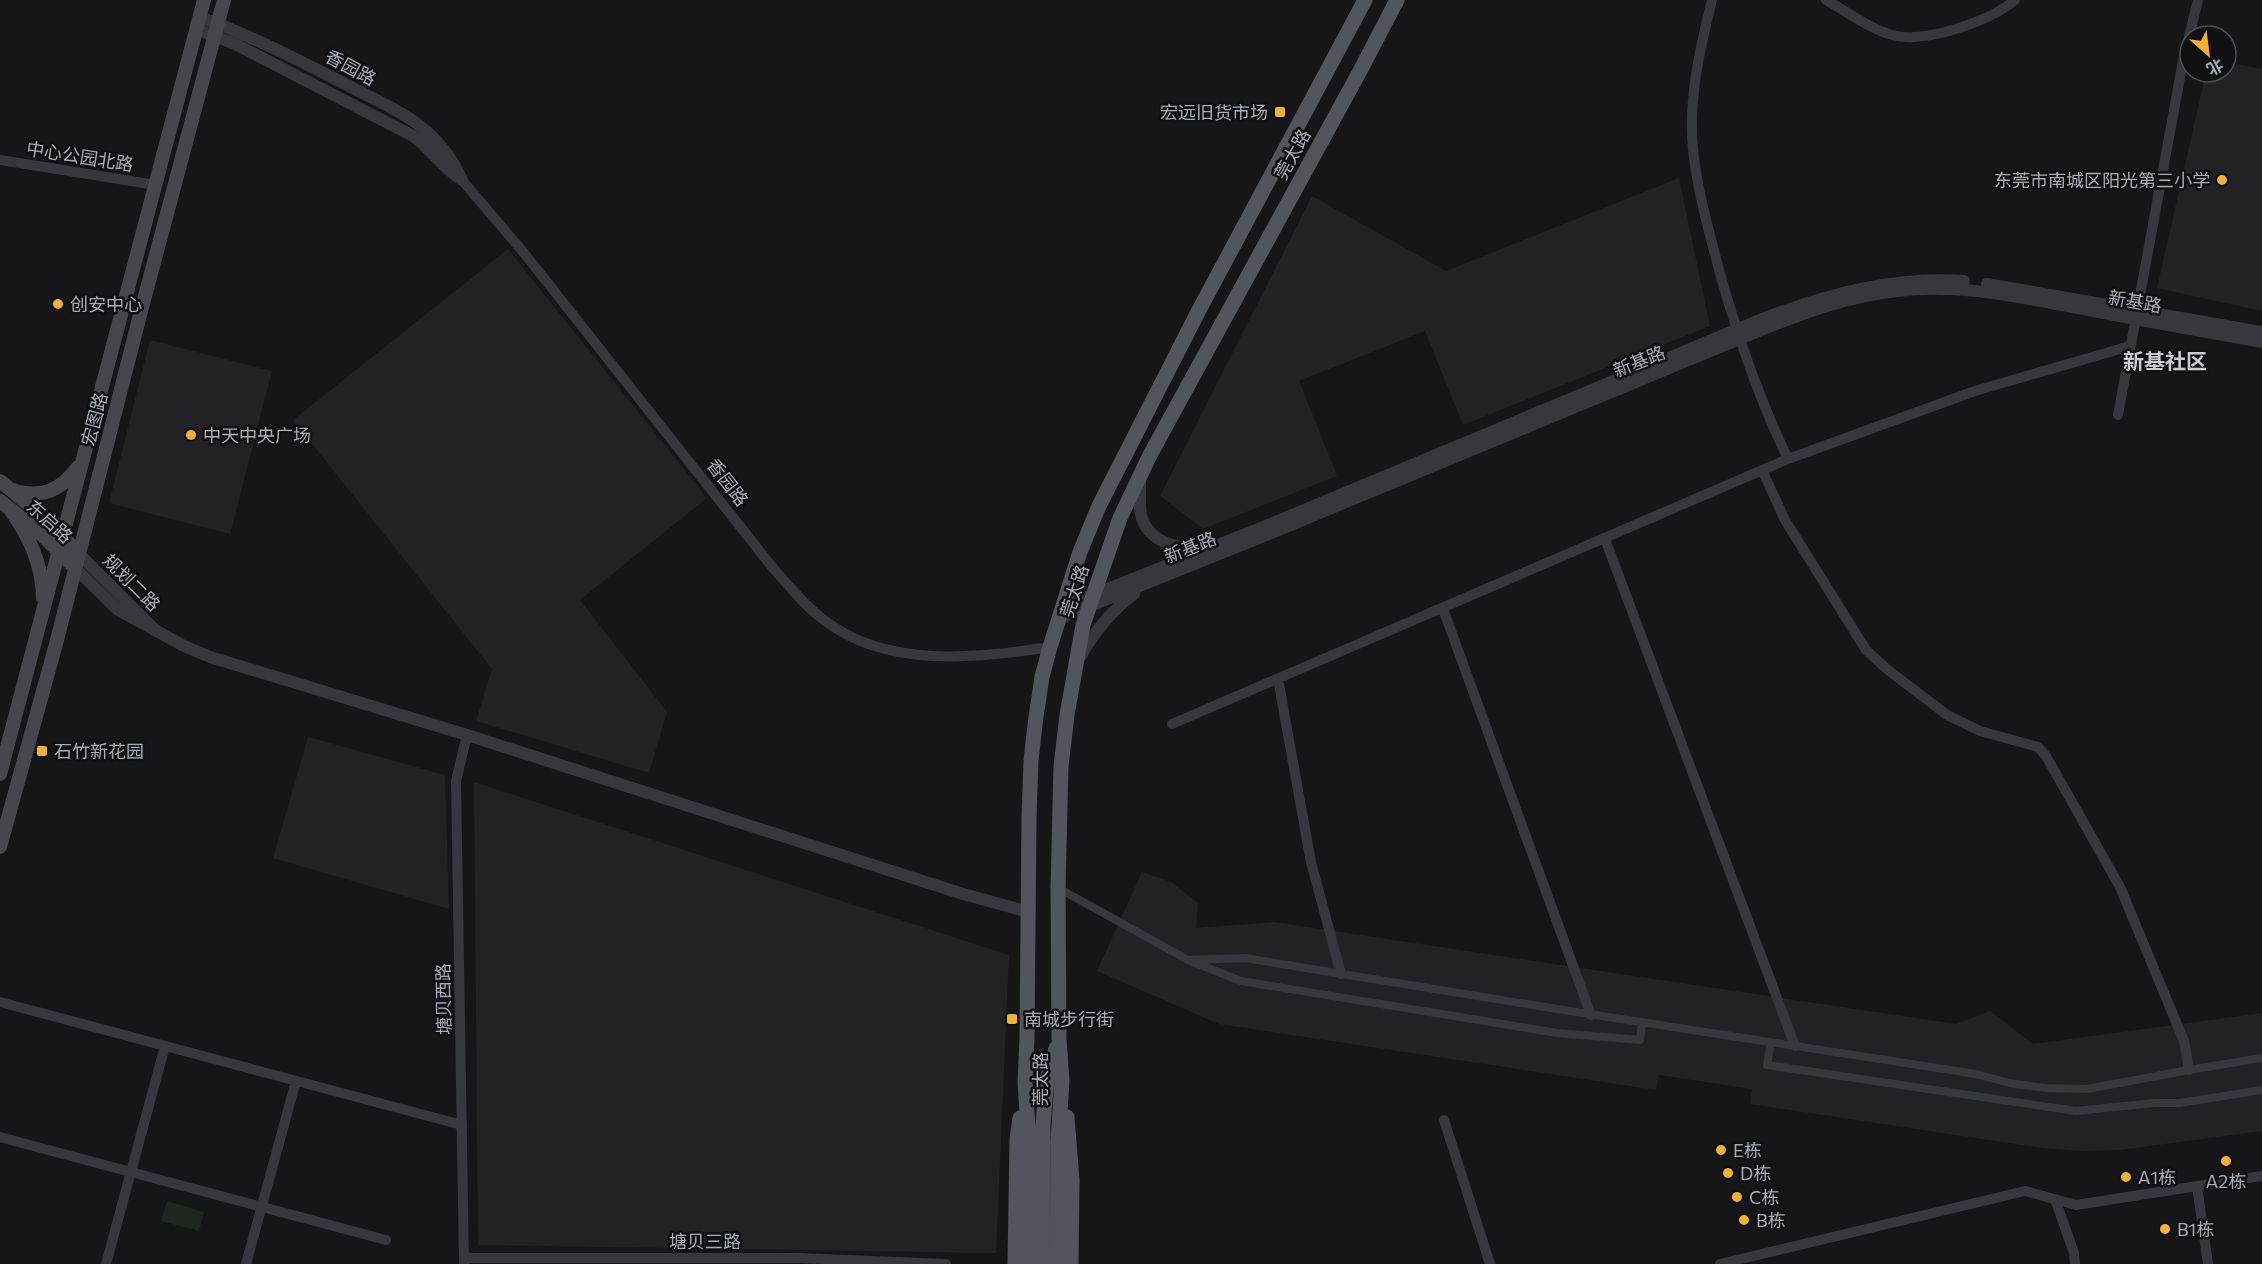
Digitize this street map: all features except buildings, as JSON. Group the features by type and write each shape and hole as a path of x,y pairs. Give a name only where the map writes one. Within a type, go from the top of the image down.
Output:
{"main road":[{"name":"宏图路","path":"0,774 204,0"},
{"name":"宏图路","path":"0,847 80,554 138,322 224,0"},
{"name":"莞太路","path":"1028,1264 1029,1144 1025,1082 1029,818 1031,760 1042,677 1080,552 1099,506 1197,312 1365,0"},
{"name":"莞太路","path":"1057,1264 1058,1141 1062,1081 1059,1039 1058,888 1061,767 1067,715 1083,626 1120,518 1140,476 1397,0"},
{"path":"5,486 37,494 54,490 68,482 82,461"},
{"name":"规划二路","path":"5,486 45,518 80,554"},
{"path":"5,505 28,536 39,562 44,611"},
{"name":"东启路","path":"5,505 37,530 75,568"},
{"path":"1027,1038 1038,1080 1043,1123"},
{"path":"1042,1264 1043,1123 1047,1079 1059,1039"},
{"path":"1062,1081 1072,1180 1071,1264"},
{"path":"1015,1264 1017,1139 1025,1082"}],"street":[{"path":"1712,0 1694,90 1693,149 1704,212 1738,334 1767,415 1788,459"},
{"path":"1826,0 1861,21 1893,35 1922,36 1962,28 2015,0"},
{"path":"2118,415 2183,61 2198,0"},
{"name":"香园路","path":"198,23 216,30 269,61 412,136 425,145 447,171 462,180 524,253 773,568 807,606 826,622 858,639 884,649 917,654 948,656 1050,647"},
{"name":"中心公园北路","path":"0,160 156,185"},
{"name":"新基路","path":"1060,613 1208,549 1738,334 1850,299 1898,291 1939,288 1995,293 2262,332"},
{"name":"新基路","path":"2135,314 2262,342"},
{"name":"新基路","path":"1091,601 1150,582 1738,334"},
{"path":"1172,724 1788,459 1975,391 2130,346"},
{"path":"1762,470 1785,520 1866,650 1888,670 1947,715 1980,731 2038,747 2046,756 2120,887 2184,1041 2189,1070"},
{"path":"1140,476 1140,508 1144,523 1153,536 1162,542 1176,546 1208,549"},
{"path":"1605,539 1795,1046"},
{"name":"规划二路","path":"80,554 155,630"},
{"name":"规划二路","path":"75,568 118,610 155,630"},
{"path":"1076,664 1089,640 1116,608 1150,582"},
{"path":"1443,609 1591,1015"},
{"path":"155,630 210,657 467,735 960,893 1029,912"},
{"path":"1278,679 1311,862 1341,974"},
{"name":"塘贝西路","path":"464,1261 456,781 467,735"},
{"path":"1058,888 1188,960 1241,981 1557,1033 1640,1040 1642,1023"},
{"path":"1188,960 1245,958 1591,1015 1976,1074 2014,1084 2044,1088 2087,1089 2262,1058"},
{"path":"0,1002 462,1125"},
{"path":"1771,1042 1767,1065 2076,1111 2155,1103 2180,1103 2262,1090"},
{"path":"106,1264 165,1046"},
{"path":"246,1264 296,1081"},
{"path":"1444,1120 1490,1264"},
{"path":"0,1137 386,1240"},
{"path":"1720,1264 2025,1191 2076,1204 2262,1176"},
{"path":"2197,1186 2208,1264"},
{"path":"2055,1199 2074,1253 2075,1264"},
{"name":"塘贝三路","path":"464,1261 799,1261 946,1264"}],"shaded area":[{"name":"东莞市南城区阳光第三小学","path":"2238,64 2262,69 2262,311 2157,288 2203,84 2238,84"},
{"path":"1679,178 1710,326 1463,425 1425,331 1299,381 1337,476 1203,529 1160,496 1312,196 1446,271"},
{"path":"508,249 707,498 580,600 667,712 649,773 476,721 492,669 293,420"},
{"name":"中天中央广场","path":"150,340 272,371 230,534 109,503"},
{"path":"308,737 445,775 449,909 273,858"},
{"path":"474,782 1009,955 996,1253 478,1245"},
{"path":"1142,872 1171,882 1198,903 1196,928 1274,922 1956,1024 1990,1011 2033,1044 2262,1013 2262,1131 2120,1150 2082,1151 2043,1148 1750,1104 1752,1089 1659,1075 1656,1090 1219,1024 1097,971"},
{"path":"167,1201 204,1212 199,1231 161,1221"}],"place":[{"name":"宏远旧货市场","path":"1280,112"},
{"name":"东莞市南城区阳光第三小学","path":"2222,180"},
{"name":"创安中心","path":"58,304"},
{"name":"中天中央广场","path":"191,435"},
{"name":"石竹新花园","path":"42,751"},
{"name":"南城步行街","path":"1012,1019"},
{"name":"E栋","path":"1721,1150"},
{"name":"A2栋","path":"2226,1161"},
{"name":"D栋","path":"1728,1173"},
{"name":"A1栋","path":"2126,1177"},
{"name":"C栋","path":"1737,1197"},
{"name":"B栋","path":"1744,1220"},
{"name":"B1栋","path":"2165,1229"}],"district":[{"name":"新基社区","path":"2165,360"}]}
